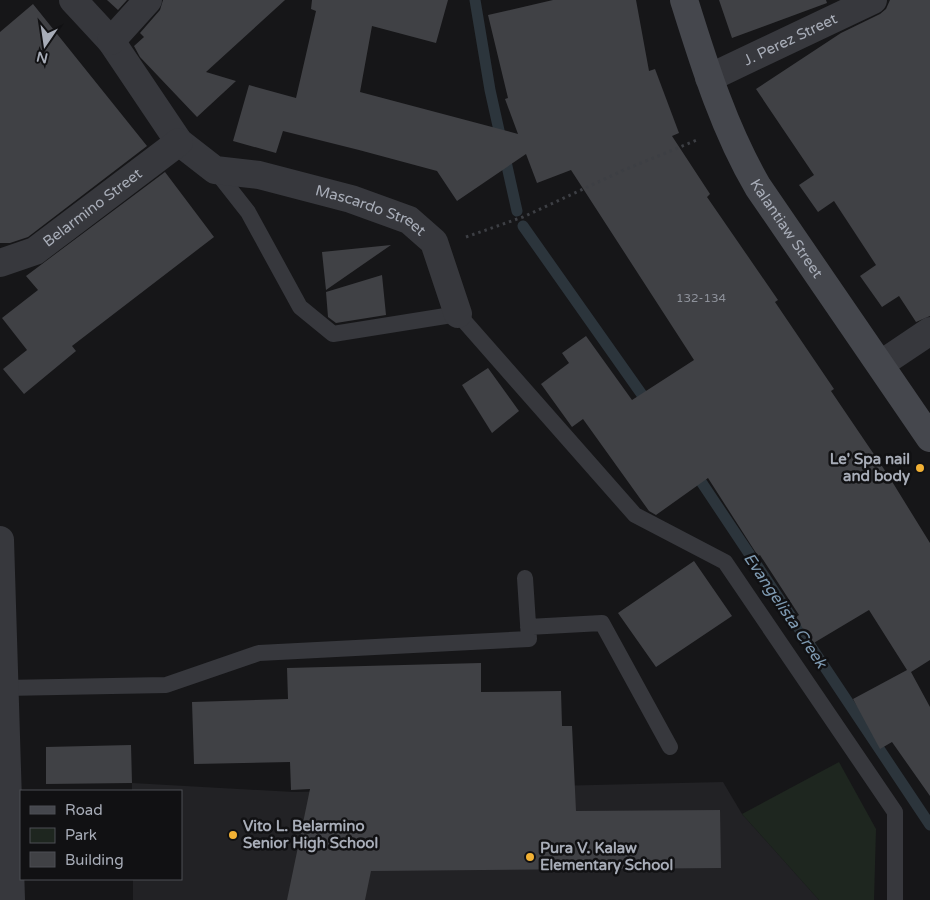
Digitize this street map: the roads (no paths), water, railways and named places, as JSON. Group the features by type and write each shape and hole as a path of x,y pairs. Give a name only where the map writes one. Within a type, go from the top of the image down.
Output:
{"street":[{"path":"73,0 111,41 180,142 215,170"},
{"path":"111,41 148,0"},
{"name":"Kalantiaw Street","path":"684,0 709,78 742,160 758,187 930,438"},
{"name":"J. Perez Street","path":"709,78 873,0"},
{"name":"Belarmino Street","path":"0,262 35,250 180,142"},
{"name":"Mascardo Street","path":"215,170 258,175 351,199 409,220 434,242 458,314"},
{"path":"881,364 930,331"},
{"path":"0,540 2,647 12,900"}],"lane":[{"path":"215,170 248,212 300,307 333,334 458,314"},
{"name":"Mascardo Street","path":"458,314 635,514 725,562 895,812 894,900"},
{"path":"4,688 166,685 259,653 529,639 525,578"},
{"path":"528,627 602,623 670,747"}],"waterway":[{"path":"475,0 490,90 517,211"},
{"path":"523,226 650,406"},
{"name":"Evangelista Creek","path":"694,471 930,825"}],"place":[{"name":"Le' Spa nail and body","path":"920,468"},
{"name":"Vito L. Belarmino Senior High School","path":"233,835"},
{"name":"Pura V. Kalaw Elementary School","path":"530,857"}]}
